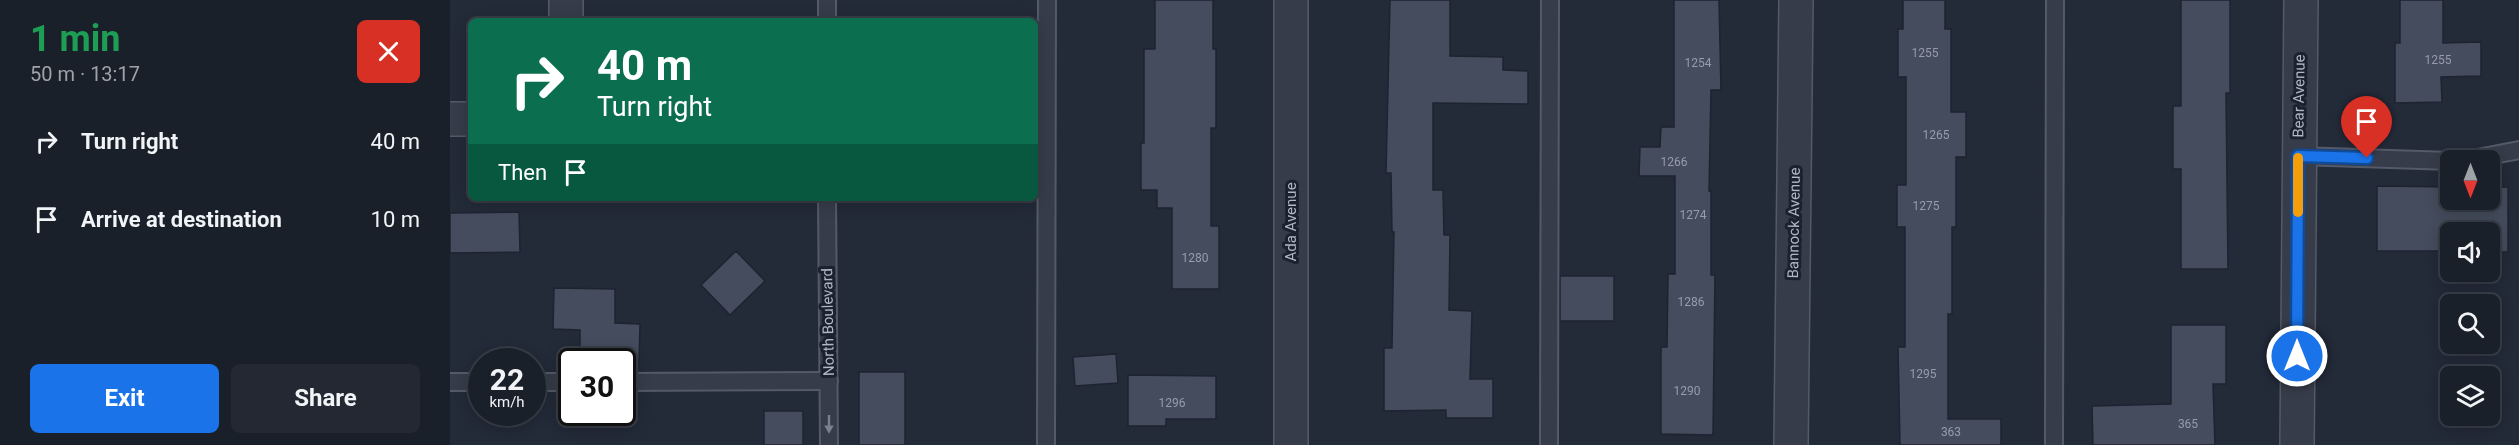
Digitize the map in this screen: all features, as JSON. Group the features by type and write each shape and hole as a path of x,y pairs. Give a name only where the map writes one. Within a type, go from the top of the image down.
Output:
{"street":[{"path":"566,0 566,18"},
{"name":"Ada Avenue","path":"1291,0 1291,445"},
{"name":"Bannock Avenue","path":"1791,445 1796,0"},
{"name":"Bear Avenue","path":"2297,445 2301,0"},
{"path":"450,118 468,119"}],"lane":[{"path":"827,0 827,18"},
{"path":"1046,445 1047,0"},
{"path":"1550,0 1550,445"},
{"path":"2054,445 2055,0"},
{"path":"2500,154 2519,150"},
{"path":"2298,156 2440,161"},
{"name":"North Boulevard","path":"827,201 829,445"},
{"path":"636,382 829,381"},
{"path":"450,382 468,382"}],"building":[{"path":"1155,0 1213,0 1213,49 1216,49 1216,128 1211,128 1211,226 1219,226 1219,289 1172,289 1172,208 1157,208 1157,190 1141,190 1141,143 1144,143 1144,49 1155,49"},
{"path":"1390,0 1450,0 1450,56 1503,57 1503,70 1528,71 1528,104 1433,103 1433,190 1443,190 1444,235 1450,235 1449,310 1472,311 1470,379 1493,379 1493,418 1446,418 1446,410 1384,411 1384,348 1392,348 1394,232 1392,232 1391,173 1386,173"},
{"path":"1674,0 1719,0 1721,90 1711,90 1709,191 1711,191 1711,275 1715,275 1713,435 1661,434 1661,347 1667,347 1668,274 1675,274 1675,176 1639,176 1640,147 1660,147 1661,127 1674,127"},
{"path":"1903,0 1945,0 1945,29 1951,29 1951,112 1966,112 1966,157 1956,157 1956,227 1952,227 1952,314 1948,314 1948,419 2001,419 2001,445 1900,445 1898,347 1905,347 1905,227 1897,227 1897,185 1906,185 1906,77 1898,77 1898,29 1903,29"},
{"path":"2181,0 2230,0 2230,93 2226,93 2228,269 2181,269 2181,169 2173,169 2173,106 2181,106"},
{"path":"2400,0 2443,0 2443,43 2481,42 2481,76 2441,77 2442,102 2395,103 2395,43 2400,43"},
{"path":"2377,186 2440,187 2440,210 2500,210 2500,187 2508,187 2508,252 2500,252 2500,222 2440,222 2440,251 2377,251"},
{"path":"519,212 520,252 450,253 450,213"},
{"path":"736,251 765,281 730,315 701,285"},
{"path":"1560,276 1614,276 1614,321 1560,321"},
{"path":"554,288 615,289 615,323 640,324 639,362 636,362 636,348 580,348 580,330 553,329"},
{"path":"2171,325 2226,325 2226,384 2213,384 2215,445 2093,445 2092,406 2171,404"},
{"path":"1116,354 1118,383 1075,386 1073,357"},
{"path":"859,372 905,372 905,445 859,445"},
{"path":"1128,375 1216,376 1216,419 1166,419 1166,426 1128,426"},
{"path":"764,411 803,411 803,445 764,445"}],"slow traffic":[{"path":"2298,158 2298,212"}],"route":[{"path":"2297,356 2298,156 2367,158"}]}
